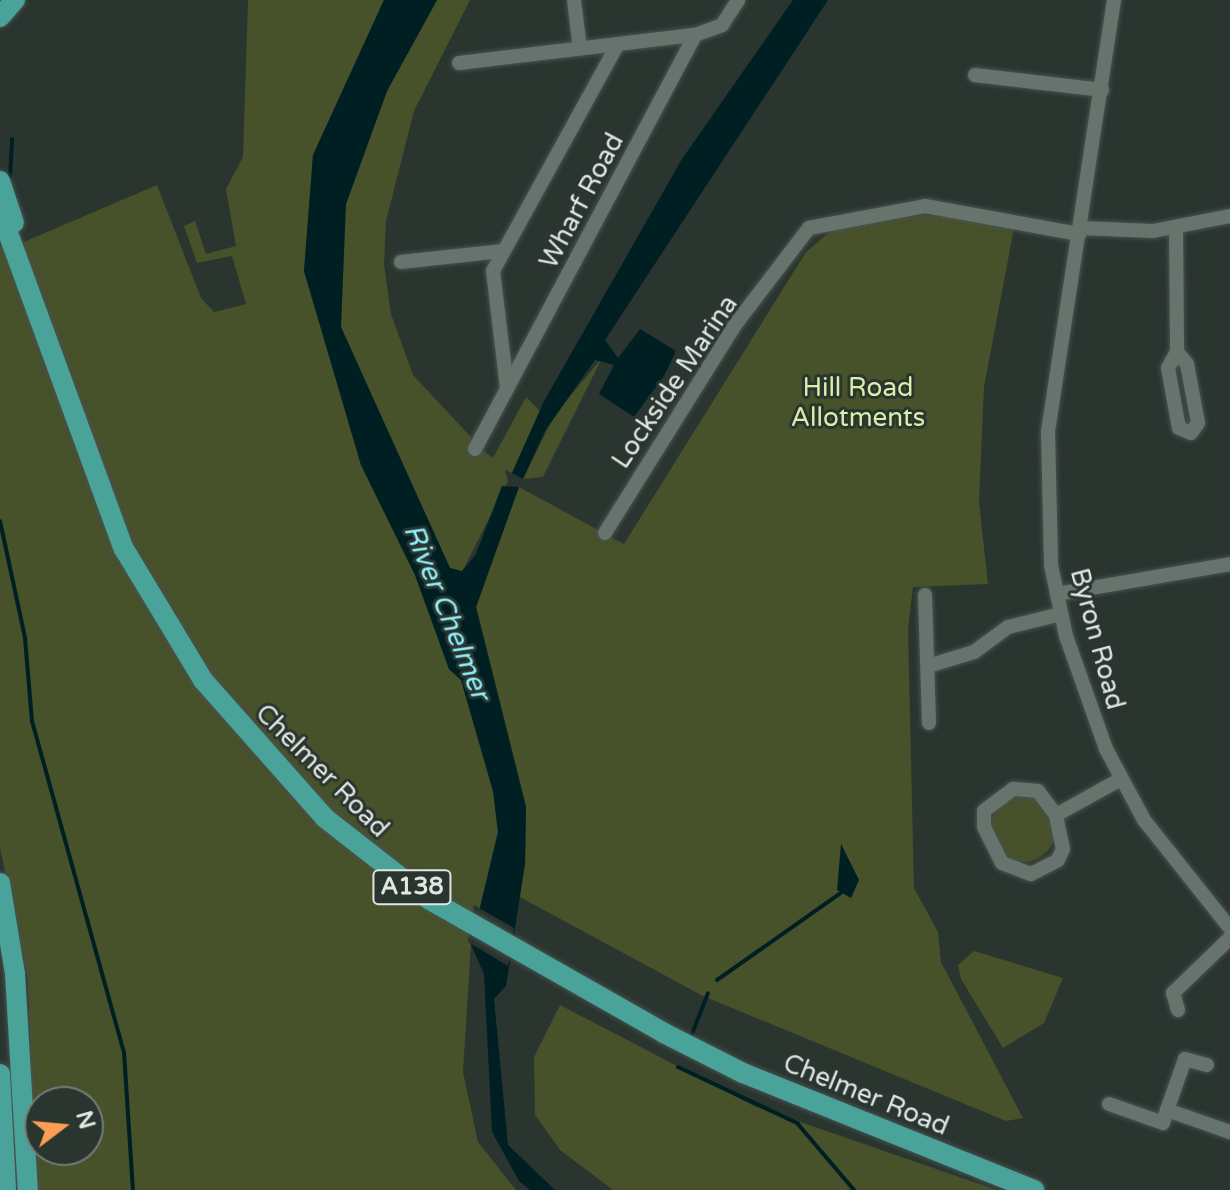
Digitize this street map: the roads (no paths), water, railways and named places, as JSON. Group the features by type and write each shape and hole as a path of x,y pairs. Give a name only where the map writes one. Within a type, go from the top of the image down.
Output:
{"main road":[{"path":"0,17 15,0"},
{"name":"A138","path":"0,181 25,270"},
{"name":"Chelmer Road","path":"0,211 25,270 101,495 148,595 203,680 273,766 376,861 538,966 743,1073 1034,1190"},
{"name":"Chelmer Road","path":"0,234 25,270"},
{"path":"0,883 15,974 28,1190"},
{"path":"0,1074 6,1190"}],"street":[{"path":"574,0 580,49"},
{"path":"459,63 695,35 722,25 738,0"},
{"name":"Byron Road","path":"1114,0 1048,430 1057,594 1091,717 1121,779 1184,875 1230,928"},
{"name":"Wharf Road","path":"475,449 695,35"},
{"name":"Wharf Road","path":"507,388 493,271 618,44"},
{"path":"975,75 1102,90"},
{"name":"Lockside Marina","path":"605,533 785,258 809,228 828,219 925,206 1080,231 1176,227 1230,216"},
{"path":"1176,227 1177,352 1168,368 1179,428 1191,433 1198,423 1187,364 1177,352"},
{"name":"Wharf Road","path":"401,262 503,251"},
{"path":"1057,594 1230,564"},
{"path":"925,595 929,723"},
{"path":"928,666 974,652 1008,627 1061,614"},
{"path":"1056,815 1121,779"},
{"path":"1013,789 1038,791 1056,815 1063,849 1058,860 1031,874 1002,863 984,827 984,811 1013,789"},
{"path":"1178,1010 1173,993 1230,938"},
{"path":"1109,1104 1163,1123 1185,1059 1207,1065"},
{"path":"1167,1110 1230,1132"}],"water":[{"name":"River Chelmer","path":"384,0 437,0 387,91 346,204 341,327 450,568 462,571 476,554 502,486 519,487 476,607 526,807 525,864 506,986 494,999 508,1145 555,1190 530,1190 519,1181 492,1132 484,974 471,945 498,832 493,791 461,680 449,669 415,575 361,465 304,271 313,155"},
{"path":"793,0 828,0 605,340 618,358 640,329 676,351 664,376 634,417 599,394 614,365 595,360 545,431 523,479 512,473 544,401 682,159"},
{"path":"841,844 859,880 851,898 837,890"}],"waterway":[{"path":"10,178 12,139"},
{"path":"0,521 25,638 32,721 124,1052 133,1190"},
{"path":"717,980 841,893"},
{"path":"690,1039 708,993"},
{"path":"678,1067 797,1123 854,1190"}],"park label":[{"name":"Hill Road Allotments","path":"858,403"}]}
